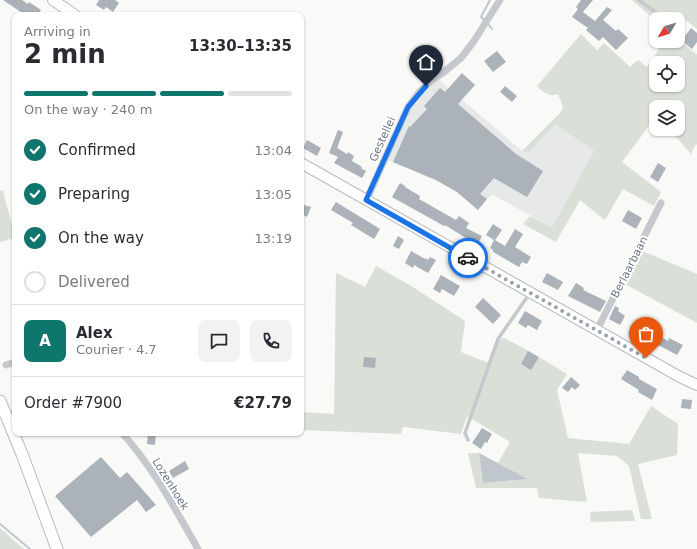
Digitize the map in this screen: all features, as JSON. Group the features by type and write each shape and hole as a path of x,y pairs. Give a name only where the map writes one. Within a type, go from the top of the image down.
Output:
{"main road":[{"path":"0,401 12,430"},
{"path":"15,436 57,549"}],"street":[{"path":"53,0 71,12"},
{"name":"Gestellei","path":"366,200 408,107 428,84 461,58 500,0"},
{"path":"304,165 680,377 697,385"},
{"name":"Berlaarbaan","path":"597,330 661,203"},
{"path":"6,365 12,363"},
{"name":"Lozenhoek","path":"125,436 135,448 163,489 198,549"}],"lane":[{"path":"639,0 655,12"},
{"path":"468,440 465,433 498,339 531,292"}],"shaded area":[{"path":"632,0 697,0 697,29 685,19 685,12 649,12 649,15"},
{"path":"581,34 597,50 604,43 630,67 638,60 647,67 649,64 649,92 685,92 685,56 654,56 659,48 685,48 685,45 697,54 697,145 696,144 691,154 676,136 685,136 685,100 649,100 649,126 622,162 661,192 654,206 623,189 605,220 580,200 556,242 523,224 530,216 552,227 594,151 555,124 529,153 522,151 561,112 563,107 558,94 555,95 544,92 537,86"},
{"path":"436,77 522,151 529,153 555,124 594,151 552,227 493,195 487,199 478,210 457,192 435,180 385,159 408,107"},
{"path":"3,190 12,226 12,239 0,242 0,191"},
{"path":"640,250 697,274 697,323 623,283"},
{"path":"376,266 413,287 465,321 461,352 489,363 498,339 504,338 567,374 557,390 568,438 629,444 651,406 678,424 677,455 638,464 652,519 641,519 629,466 617,456 578,453 587,502 539,498 537,488 476,488 468,453 479,453 483,483 527,479 498,463 510,442 467,416 461,434 403,427 401,434 304,430 304,412 334,414 336,273 365,287"},
{"path":"479,453 528,479 483,483"},
{"path":"632,510 635,521 591,522 590,512"},
{"path":"0,528 24,549 0,549"}],"building":[{"path":"3,0 22,0 28,4 29,2 41,10 40,12 21,12"},
{"path":"99,0 115,0 119,3 113,12 106,7 104,10 96,5"},
{"path":"581,0 593,0 583,12 595,21 607,7 612,10 603,20 616,31 618,29 628,38 616,50 603,37 599,41 586,30 588,28 572,17 578,9 576,7"},
{"path":"691,28 697,33 697,42 692,49 685,44 685,36"},
{"path":"497,51 506,62 493,72 484,61"},
{"path":"462,73 475,85 458,104 516,154 543,171 527,197 494,178 480,194 487,199 478,210 457,192 436,180 393,162 409,126 410,127 427,109 424,106 440,88 445,92"},
{"path":"505,86 517,96 512,102 500,92"},
{"path":"338,130 343,132 337,148 354,156 352,161 366,171 362,178 334,163 338,157 329,153"},
{"path":"307,140 321,148 317,156 304,149"},
{"path":"658,163 666,168 658,182 650,177"},
{"path":"400,183 420,196 419,199 456,220 459,216 469,223 466,228 482,236 477,245 445,225 444,226 392,197"},
{"path":"336,202 380,229 374,239 351,225 353,223 331,210"},
{"path":"304,205 311,207 307,217 304,216"},
{"path":"628,210 642,218 636,229 622,221"},
{"path":"493,224 502,230 495,240 505,246 515,229 523,234 515,247 531,257 527,264 522,262 519,267 493,252 490,248 494,240 486,235"},
{"path":"398,236 404,240 399,249 393,246"},
{"path":"411,251 425,259 428,260 430,257 436,260 428,273 414,265 413,268 405,263"},
{"path":"547,273 563,282 558,290 542,282"},
{"path":"441,275 460,286 454,296 442,289 440,293 433,289"},
{"path":"576,283 584,288 583,290 606,301 600,312 568,296"},
{"path":"483,298 501,315 493,324 475,307"},
{"path":"615,306 619,308 618,311 625,316 620,325 609,319"},
{"path":"525,311 542,321 537,330 528,325 526,328 518,323"},
{"path":"635,321 668,341 669,338 683,345 677,355 630,330"},
{"path":"528,351 539,357 531,370 521,364"},
{"path":"364,357 376,358 375,368 363,367"},
{"path":"627,370 657,389 652,400 638,392 639,390 621,379"},
{"path":"571,377 580,385 575,390 572,387 568,392 562,388"},
{"path":"682,399 692,400 691,409 681,408"},
{"path":"482,428 492,434 487,443 485,442 481,449 472,443"},
{"path":"148,436 156,436 155,445 147,444"},
{"path":"101,457 120,478 127,472 156,505 146,512 137,500 91,537 55,496"},
{"path":"185,461 189,469 173,478 169,471"}],"waterway":[{"path":"485,21 481,17 490,0"},
{"path":"488,24 492,29"},
{"path":"0,524 30,549"}],"way so far":[{"path":"468,258 646,358"}],"route":[{"path":"426,86 408,107 366,200 468,258"}]}
